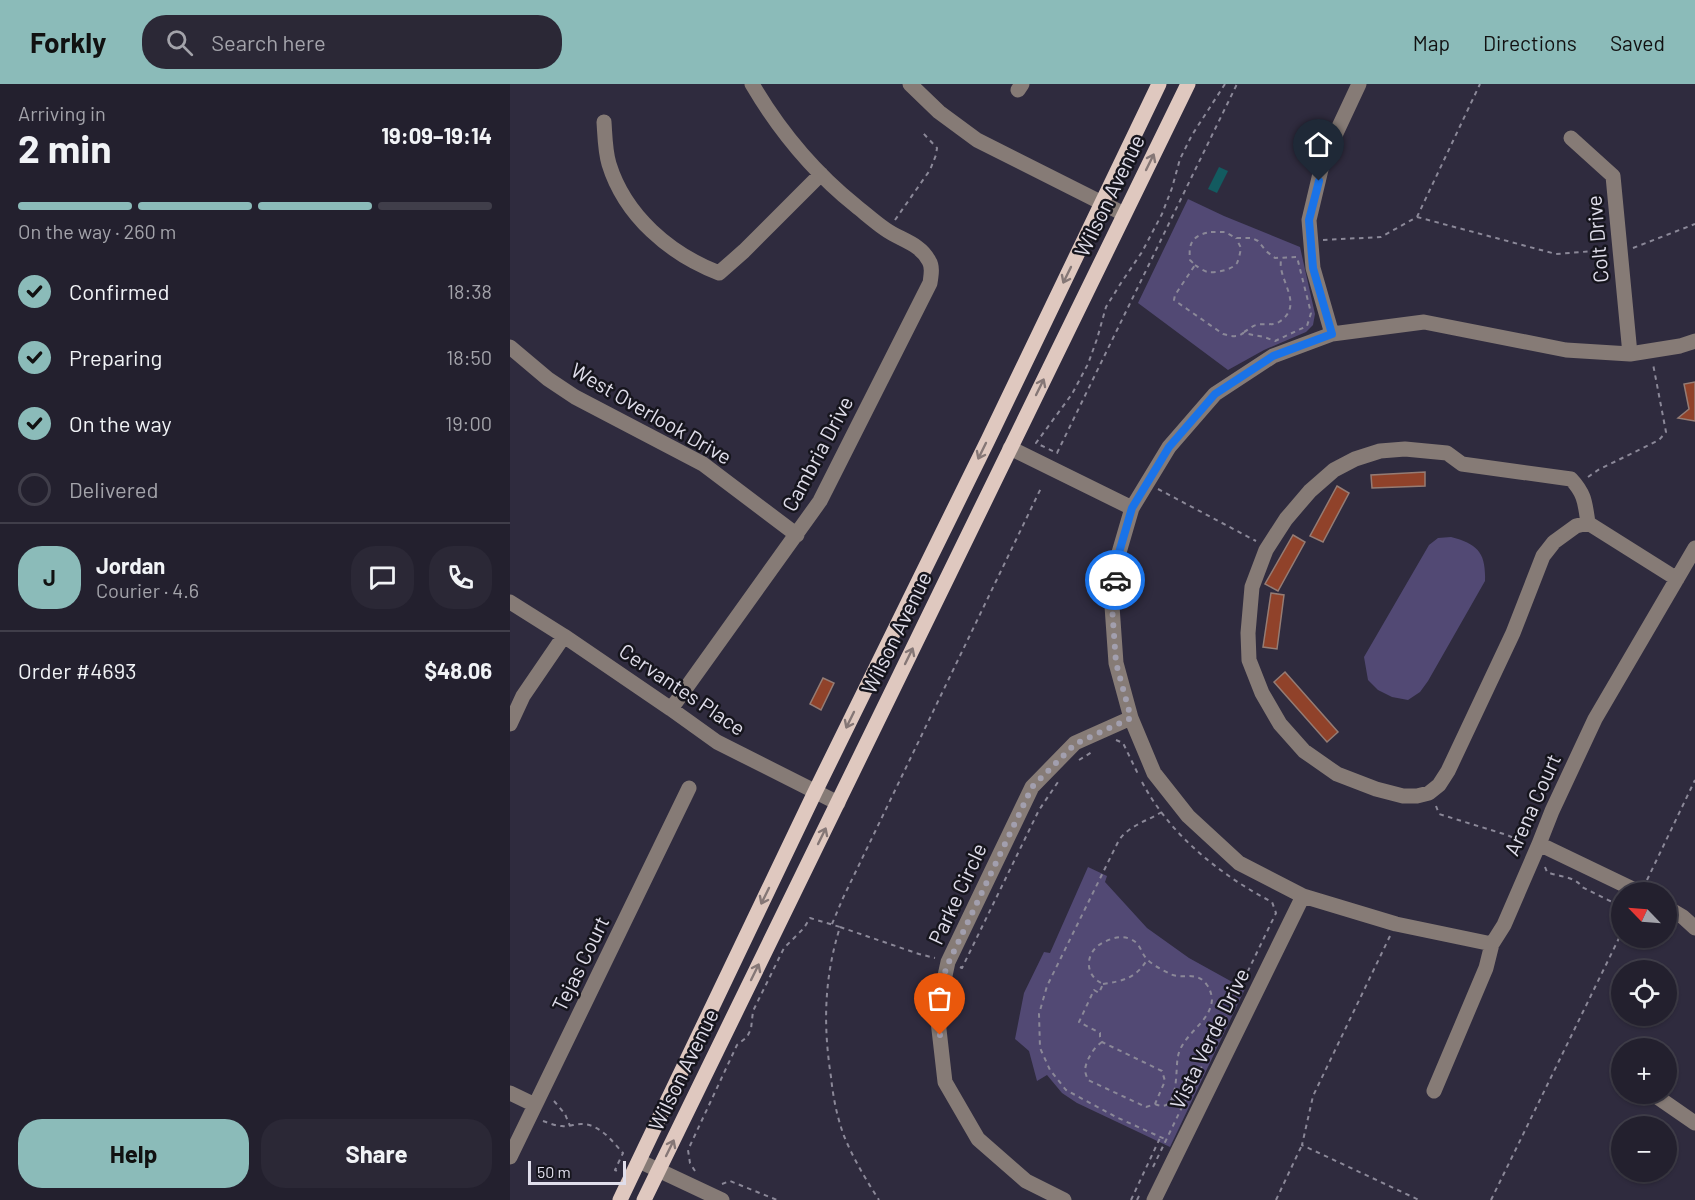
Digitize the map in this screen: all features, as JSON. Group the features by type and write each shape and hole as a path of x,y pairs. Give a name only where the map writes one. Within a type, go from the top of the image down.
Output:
{"main road":[{"name":"Wilson Avenue","path":"620,1200 814,792 1159,84"},
{"name":"Wilson Avenue","path":"644,1200 1188,84"}],"street":[{"path":"752,84 783,130 821,174 887,231"},
{"path":"910,84 939,112 977,140 1124,214"},
{"path":"1332,334 1313,268 1309,220 1323,162 1359,84"},
{"path":"604,122 609,164 626,202 647,227 666,244 697,264 719,273 821,174"},
{"name":"Colt Drive","path":"1571,138 1613,176 1630,354"},
{"name":"Cambria Drive","path":"671,709 820,501 930,283 931,262 920,249 887,231"},
{"path":"1492,944 1396,924 1303,896 1239,863 1188,816 1154,773 1131,718 1116,663 1112,606 1118,556 1132,508 1169,447 1215,394 1273,356 1332,334 1424,322 1566,351 1630,354 1680,346 1695,340"},
{"name":"West Overlook Drive","path":"511,350 575,397 703,464 797,535"},
{"path":"1010,448 1132,508"},
{"path":"1588,523 1585,502 1580,490 1571,479 1462,464 1448,453 1405,449 1380,451 1355,459 1334,470 1310,491 1286,519 1268,547 1252,587 1248,633 1249,660 1262,693 1280,724 1304,751 1336,774 1403,796 1429,793 1448,771 1513,633 1543,556 1554,542 1576,526 1588,523 1677,579"},
{"name":"Arena Court","path":"1434,1091 1486,968 1492,944 1504,925 1552,810 1595,719 1695,548"},
{"name":"Cervantes Place","path":"510,602 564,636 717,742 837,803"},
{"path":"510,724 523,696 564,636"},
{"name":"Parke Circle","path":"1064,1200 1026,1182 978,1139 945,1082 937,1012 948,962 1032,787 1075,744 1131,718"},
{"name":"Tejas Court","path":"510,1157 689,788"},
{"path":"1539,844 1630,882"},
{"name":"Vista Verde Drive","path":"1154,1200 1303,896"},
{"path":"1677,913 1695,928"},
{"path":"510,1093 532,1112"},
{"path":"1667,1104 1695,1123"},
{"path":"639,1161 722,1200"}],"path":[{"path":"1225,84 1192,135 1180,159 1172,188 1142,252 1106,307 1098,339 1088,364 1072,394 1036,442 1057,453 1237,84"},
{"path":"1310,240 1381,237 1416,217 1480,84"},
{"path":"887,231 934,163 937,148 923,133 924,131"},
{"path":"1416,217 1556,254 1633,248 1695,224"},
{"path":"1236,237 1241,248 1240,256 1232,268 1208,272 1197,267 1190,260 1191,244 1197,236 1211,232 1225,232 1236,237 1252,238 1275,258 1297,257 1311,313 1308,326 1275,341 1243,333"},
{"path":"1195,265 1174,300 1223,334 1240,336 1253,326 1278,323 1287,314 1291,300 1281,268 1282,257"},
{"path":"1576,485 1598,470 1659,440 1666,432 1651,350"},
{"path":"1147,484 1268,547"},
{"path":"832,924 1042,486"},
{"path":"1115,740 1123,743 1145,788 1162,812 1194,848 1238,883 1272,902 1276,913 1152,1170"},
{"path":"1076,762 1099,748"},
{"path":"695,1171 690,1163 688,1150 737,1045 747,1037 751,1029 753,1011 784,948 804,928 810,918 963,968 1032,825 1060,780"},
{"path":"1644,882 1695,780"},
{"path":"1131,1200 1160,1138 1066,1090 1050,1070 1040,1048 1039,1014 1047,986 1119,840 1134,825 1162,812"},
{"path":"1276,1200 1302,1145 1312,1096 1396,924"},
{"path":"840,927 826,994 826,1038 829,1064 835,1105 843,1134 856,1162 879,1200"},
{"path":"1102,1042 1097,1045 1088,1062 1085,1071 1088,1080 1146,1107 1155,1104 1165,1105 1171,1098 1177,1082 1179,1053 1209,1012 1211,992 1205,982 1196,976 1175,976 1147,960 1141,947 1133,940 1123,936 1106,941 1094,949 1089,959 1089,970 1094,978 1103,984 1135,975 1147,960"},
{"path":"1492,1200 1614,948"},
{"path":"1103,984 1099,993 1094,990 1079,1022 1100,1033 1102,1042 1162,1071 1165,1081 1155,1104"},
{"path":"1202,1021 1219,1031"},
{"path":"542,1091 556,1102 570,1126"},
{"path":"1171,1098 1184,1104"},
{"path":"532,1112 563,1127 589,1124 596,1127 609,1137 623,1154 615,1170"},
{"path":"1302,1145 1419,1200"},
{"path":"714,1180 724,1184 730,1181 777,1200"},
{"path":"1137,1200 1142,1190"}],"shaded area":[{"path":"1219,167 1228,171 1217,193 1208,189"},
{"path":"1188,199 1300,247 1315,314 1313,325 1306,332 1264,350 1228,370 1138,303"},
{"path":"1451,537 1468,543 1479,551 1484,563 1485,581 1420,692 1408,700 1392,697 1378,690 1368,680 1364,657 1429,545 1438,538"},
{"path":"1088,867 1107,876 1105,882 1147,928 1189,958 1245,989 1170,1147 1077,1103 1062,1093 1047,1075 1037,1081 1029,1051 1015,1039 1024,993 1044,952 1050,953"}],"building":[{"path":"1695,382 1695,421 1678,418 1689,409 1684,384"},
{"path":"1425,472 1425,486 1372,488 1371,475"},
{"path":"1337,486 1349,493 1323,542 1310,536"},
{"path":"1293,535 1305,542 1278,591 1265,584"},
{"path":"1271,593 1284,595 1277,649 1263,647"},
{"path":"1285,672 1338,732 1327,742 1274,682"},
{"path":"823,678 834,683 821,710 810,704"}],"way so far":[{"path":"940,1035 937,1012 946,968 1032,787 1075,744 1131,718 1116,663 1112,606 1115,580"}],"route":[{"path":"1115,580 1118,556 1132,508 1169,447 1215,394 1273,356 1332,334 1313,268 1309,220 1319,181"}]}
